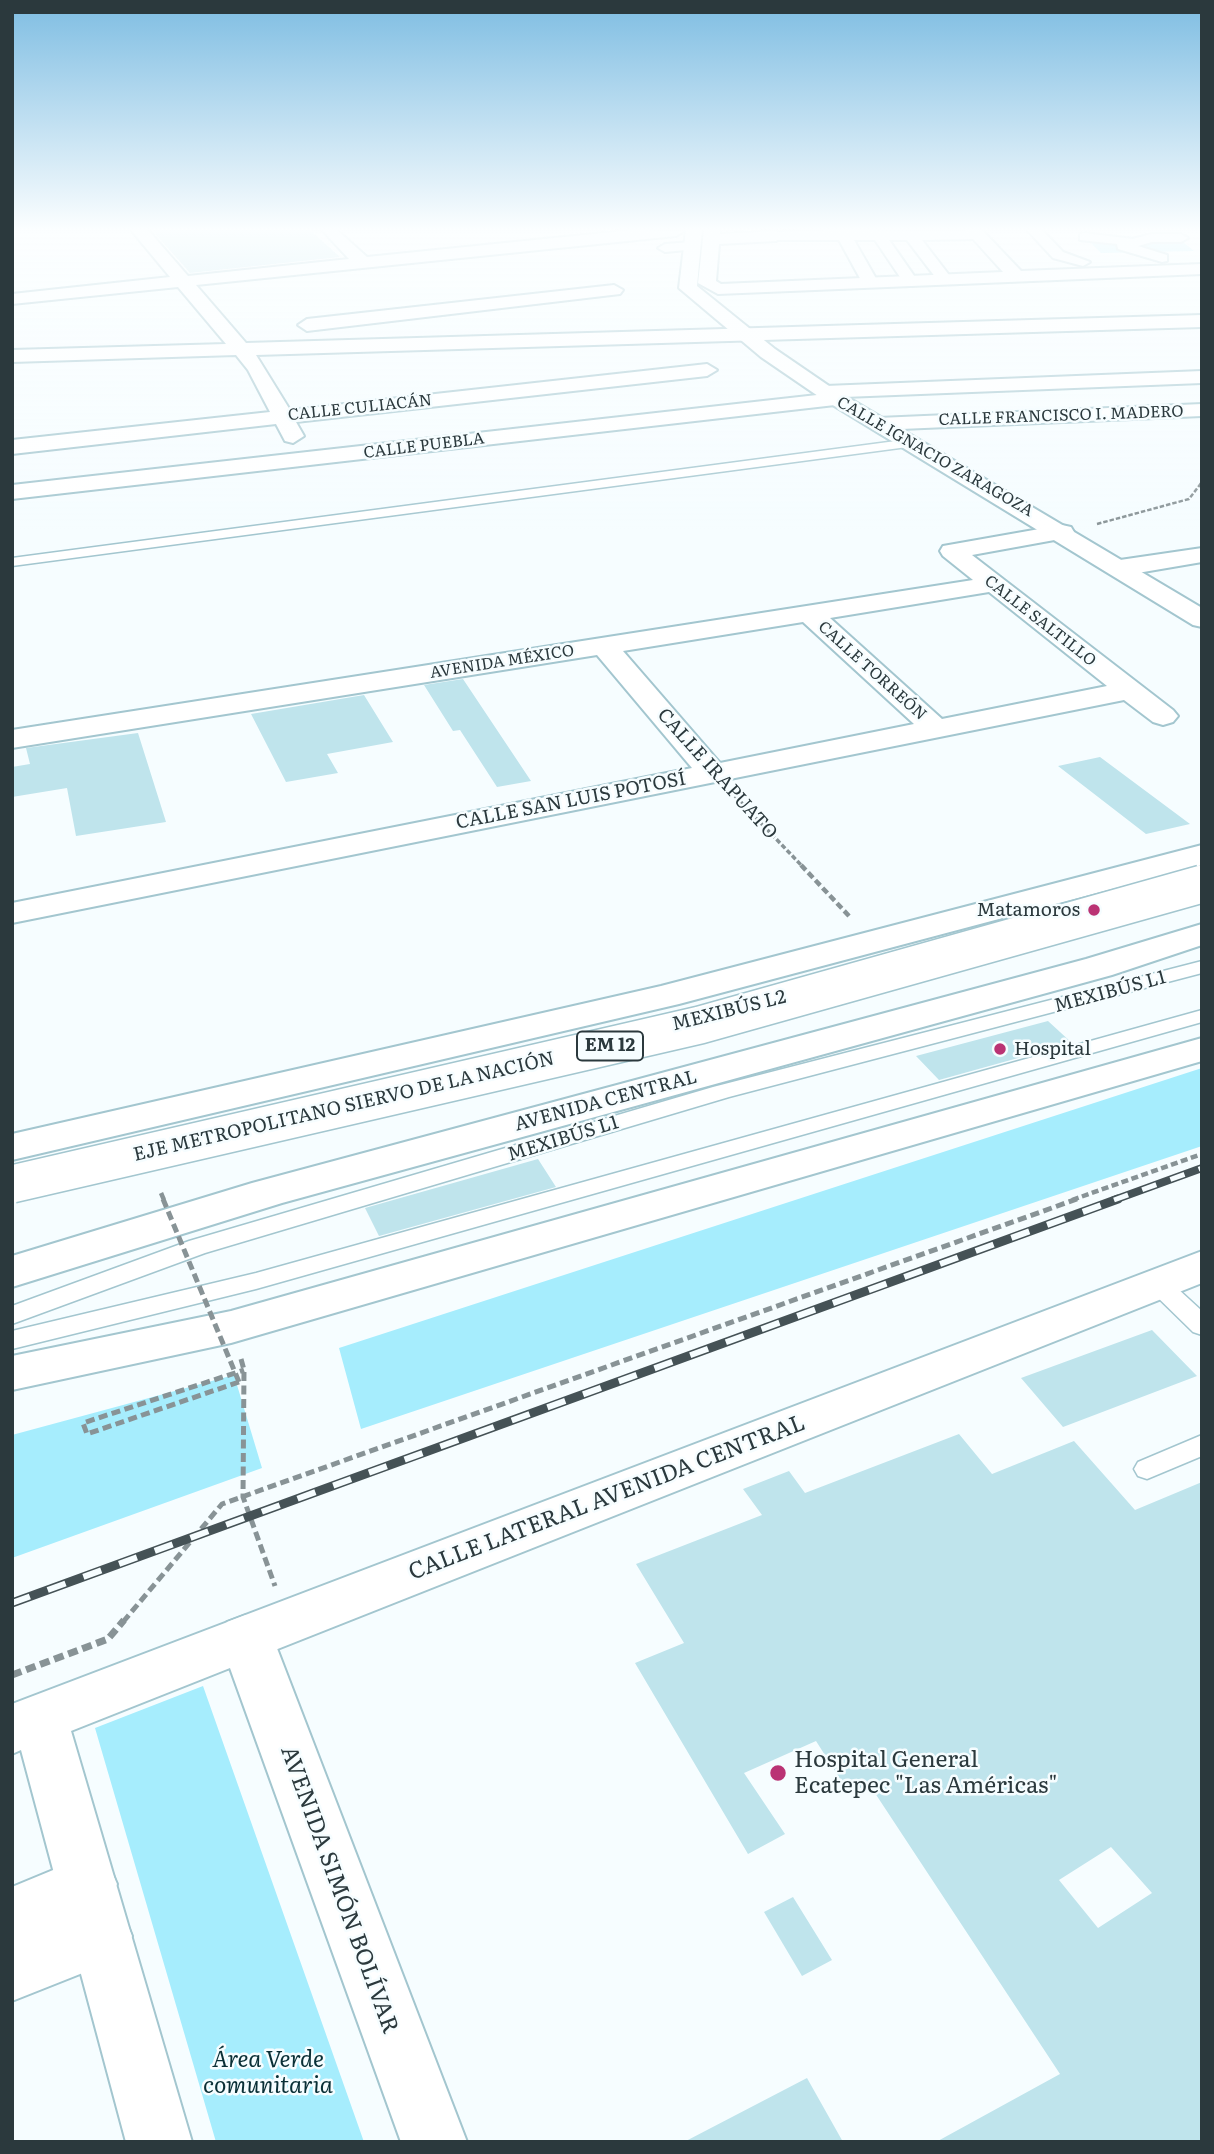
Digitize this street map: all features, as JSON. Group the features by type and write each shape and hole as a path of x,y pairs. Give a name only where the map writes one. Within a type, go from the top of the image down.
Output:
{"main road":[{"path":"222,331 257,368 306,459"},
{"path":"225,334 262,331"},
{"path":"661,331 691,356"},
{"name":"CALLE IGNACIO ZARAGOZA","path":"742,331 768,353 830,396 1062,532 1202,619"},
{"path":"12,356 892,331"},
{"path":"12,376 768,353"},
{"name":"CALLE CULIACÁN","path":"12,447 281,416 715,377 691,356"},
{"name":"CALLE PUEBLA","path":"12,492 830,396 1202,377"},
{"name":"CALLE FRANCISCO I. MADERO","path":"878,424 1202,410"},
{"name":"CALLE SALTILLO","path":"1062,532 952,551 1163,716"},
{"path":"1120,568 1202,555"},
{"name":"AVENIDA MÉXICO","path":"12,739 993,584"},
{"name":"CALLE TORREÓN","path":"810,614 935,728"},
{"name":"CALLE IRAPUATO","path":"604,646 712,773"},
{"name":"CALLE SAN LUIS POTOSÍ","path":"12,913 1130,690"},
{"name":"EJE METROPOLITANO SIERVO DE LA NACIÓN","path":"12,1147 666,996 1202,855"},
{"name":"EJE METROPOLITANO SIERVO DE LA NACIÓN","path":"12,1184 700,1025 1202,884"},
{"name":"AVENIDA CENTRAL","path":"12,1272 267,1193 1099,967 1202,934"},
{"path":"12,1373 231,1327 1202,1049"},
{"name":"CALLE LATERAL AVENIDA CENTRAL","path":"22,1707 268,1630 1202,1266"},
{"name":"AVENIDA SIMÓN BOLÍVAR","path":"268,1630 434,2142"},
{"path":"22,1707 94,1910 159,2142"},
{"path":"12,1917 94,1910"},
{"path":"12,1970 94,1910"}],"lane":[{"path":"12,562 911,443"},
{"name":"MEXIBÚS L2","path":"12,1191 1086,921 1202,896"},
{"name":"MEXIBÚS L1","path":"12,1315 197,1247 721,1092 1202,967"},
{"path":"12,1340 256,1280 1202,1016"},
{"path":"1157,1283 1202,1326"},
{"path":"1147,1469 1202,1445"}],"path":[{"path":"1062,532 1189,499 1202,482"},
{"name":"CALLE IRAPUATO","path":"712,773 853,920"},
{"path":"22,1707 108,1639 222,1504 1202,1154"},
{"path":"162,1193 239,1382 87,1434 83,1423 244,1370"},
{"path":"231,1327 244,1370 243,1497 268,1630"}],"green space":[{"path":"1202,1068 1202,1146 361,1429 339,1348"},
{"path":"234,1375 262,1468 12,1558 12,1435"},
{"name":"Área Verde comunitaria","path":"203,1686 364,2142 216,2142 95,1728"}],"building":[{"path":"463,679 531,781 497,787 460,730 453,731 424,685"},
{"path":"364,695 393,742 327,754 338,773 286,782 251,714"},
{"path":"138,733 166,822 76,836 67,788 12,797 12,767 30,764 26,748"},
{"path":"1100,757 1190,824 1146,834 1058,766"},
{"path":"1048,1021 1072,1043 939,1080 916,1056"},
{"path":"538,1159 556,1187 379,1236 365,1208"},
{"path":"1152,1330 1197,1376 1063,1427 1021,1378"},
{"path":"959,1434 992,1474 1074,1441 1135,1510 1202,1482 1202,2142 936,2142 1060,2074 869,1784 849,1793 816,1741 744,1773 785,1834 748,1854 635,1663 684,1643 636,1564 762,1515 743,1489 789,1471 805,1493","holes":["1111,1847 1152,1893 1098,1928 1059,1880"]},
{"path":"793,1897 832,1960 802,1976 764,1912"},
{"path":"807,2078 843,2142 684,2142"}],"railway":[{"path":"1114,1200 1202,1168"},
{"path":"12,1603 1118,1199"}],"place":[{"name":"Matamoros","path":"1094,910"},
{"name":"Hospital","path":"1000,1049"},
{"name":"Hospital General Ecatepec \"Las Américas\"","path":"778,1773"}]}
